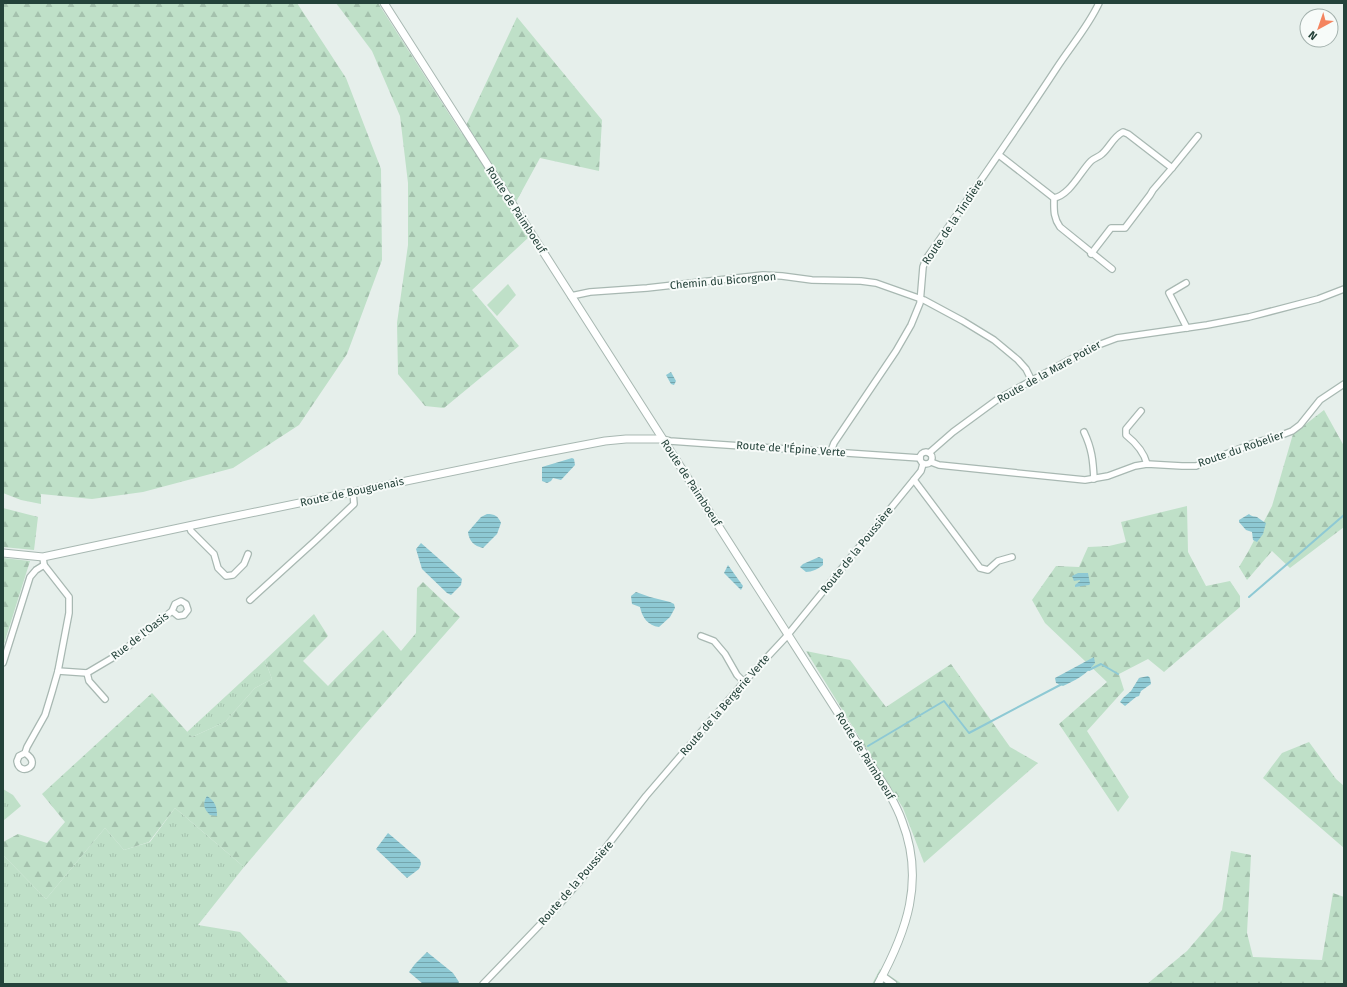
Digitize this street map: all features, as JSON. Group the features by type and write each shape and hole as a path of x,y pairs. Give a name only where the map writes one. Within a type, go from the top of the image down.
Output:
{"street":[{"name":"Route de Paimboeuf","path":"384,3 886,788 903,822 906,833 911,856 911,901 903,931 878,984"},
{"name":"Route de la Tindière","path":"831,451 834,443 896,351 911,325 921,299 923,268 926,259 1092,18 1099,3"},
{"path":"1054,198 1059,197 1066,192 1092,160 1102,155 1118,134 1123,132 1128,134 1172,168"},
{"path":"1092,254 1112,228 1125,228 1153,190 1198,136"},
{"path":"999,155 1054,198"},
{"path":"1054,198 1053,210 1055,220 1060,227 1112,269"},
{"name":"Chemin du Bicorgnon","path":"571,296 590,292 647,288 763,275 812,280 861,281 876,283 921,299 963,321 994,340 1018,360 1026,369 1032,380"},
{"path":"1186,283 1169,293 1188,328"},
{"name":"Route de la Mare Potier","path":"929,453 953,432 998,399 1078,354 1103,342 1129,336 1188,328 1256,315 1318,299 1344,288"},
{"name":"Route du Robelier","path":"931,462 940,465 1085,480 1108,476 1135,466 1147,464 1196,466 1254,443 1292,431 1300,424 1320,400 1344,384"},
{"path":"1141,411 1126,429 1126,435 1136,444 1145,457 1147,464"},
{"path":"1084,432 1094,459 1094,479"},
{"name":"Route de Bouguenais","path":"3,553 44,557 212,521 605,441 626,439 662,439"},
{"name":"Route de l'Épine Verte","path":"662,439 670,441 920,458"},
{"path":"923,453 929,453 932,457 931,462 928,464 923,464 920,458 923,453"},
{"name":"Route de la Poussière","path":"788,634 914,480 921,471 923,464"},
{"path":"914,480 980,568 988,570 998,561 1012,557"},
{"path":"250,600 316,541 354,504 353,492"},
{"path":"190,526 192,531 214,554 218,568 226,576 233,575 244,564 248,554"},
{"path":"25,753 45,715 58,672 70,603 66,591 50,574 44,565 44,557"},
{"path":"3,663 30,577 36,570 44,565"},
{"name":"Rue de l'Oasis","path":"87,673 119,654 172,611"},
{"name":"Route de la Bergerie Verte","path":"662,777 744,682 788,634"},
{"path":"701,636 714,641 725,654 737,675 744,682"},
{"path":"58,672 87,673 89,681 105,699"},
{"name":"Route de la Poussière","path":"483,984 579,882 662,777"},
{"path":"882,976 893,984"}],"green space":[{"path":"3,3 297,3 346,78 381,169 382,260 347,354 299,425 233,468 143,492 92,499 41,494 41,504 21,500 3,493"},
{"path":"336,3 378,3 462,134 517,17 602,120 599,171 540,158 511,211 529,237 472,290 519,346 444,408 425,406 398,374 397,323 408,245 408,183 400,116 372,51"},
{"path":"508,284 516,295 497,316 487,305"},
{"path":"1324,410 1344,446 1344,527 1290,568 1272,551 1247,580 1239,567 1272,506 1293,434"},
{"path":"1187,506 1188,552 1206,586 1230,581 1240,596 1240,607 1164,672 1148,659 1119,674 1124,690 1087,731 1129,797 1118,812 1059,724 1107,682 1045,623 1032,600 1056,566 1079,567 1088,547 1109,546 1126,542 1121,522"},
{"path":"3,508 38,517 34,550 3,547"},
{"path":"3,558 30,561 3,647"},
{"path":"423,582 460,617 363,727 244,867 175,808 149,842 124,850 105,828 46,899 3,855 3,842 18,834 47,843 65,822 42,794 152,693 192,737 225,722 255,688 272,679 265,660 314,614 328,636 303,661 328,686 383,630 401,651 416,633 417,588"},
{"path":"806,651 850,660 886,707 951,664 1010,747 1038,763 924,863 903,808"},
{"path":"265,660 272,679 255,688 225,722 192,737 187,732"},
{"path":"1309,742 1336,779 1344,786 1344,848 1263,778 1282,753"},
{"path":"3,789 13,795 21,806 3,821"},
{"path":"175,808 244,867 198,925 240,932 289,984 3,984 3,855 46,899 105,828 124,850 150,842"},
{"path":"1231,851 1251,855 1247,933 1253,957 1322,960 1333,893 1344,897 1344,984 1147,984 1187,951 1222,910"},
{"path":"880,969 902,984 872,984"}],"water":[{"path":"671,372 676,381 674,385 671,384 666,375"},
{"path":"572,458 574,459 575,465 561,480 553,478 547,483 542,481 542,467"},
{"path":"487,514 496,516 501,523 497,534 483,548 472,543 468,532 481,517"},
{"path":"1249,514 1266,523 1263,534 1257,542 1253,540 1252,532 1246,530 1239,522 1239,520"},
{"path":"421,543 462,579 461,585 451,595 422,569 416,549"},
{"path":"819,557 823,559 823,565 817,569 806,572 800,567 803,564"},
{"path":"728,565 743,586 741,590 724,573"},
{"path":"1078,573 1088,573 1089,585 1075,587 1080,580 1074,581 1072,576"},
{"path":"636,592 674,604 675,608 670,617 659,627 649,623 642,614 640,607 632,604 631,596"},
{"path":"1094,657 1095,663 1080,677 1063,686 1056,683 1055,678"},
{"path":"1148,676 1151,684 1141,691 1139,696 1125,706 1120,702 1131,691 1139,678"},
{"path":"207,796 215,804 217,816 210,815 206,811 204,804"},
{"path":"388,833 420,860 421,864 419,869 407,878 376,849"},
{"path":"427,952 453,973 459,982 458,984 423,984 409,972"}],"waterway":[{"path":"1249,597 1344,515"},
{"path":"1089,670 1101,664 1118,674"},
{"path":"868,746 944,701 969,733 1062,684"}]}
